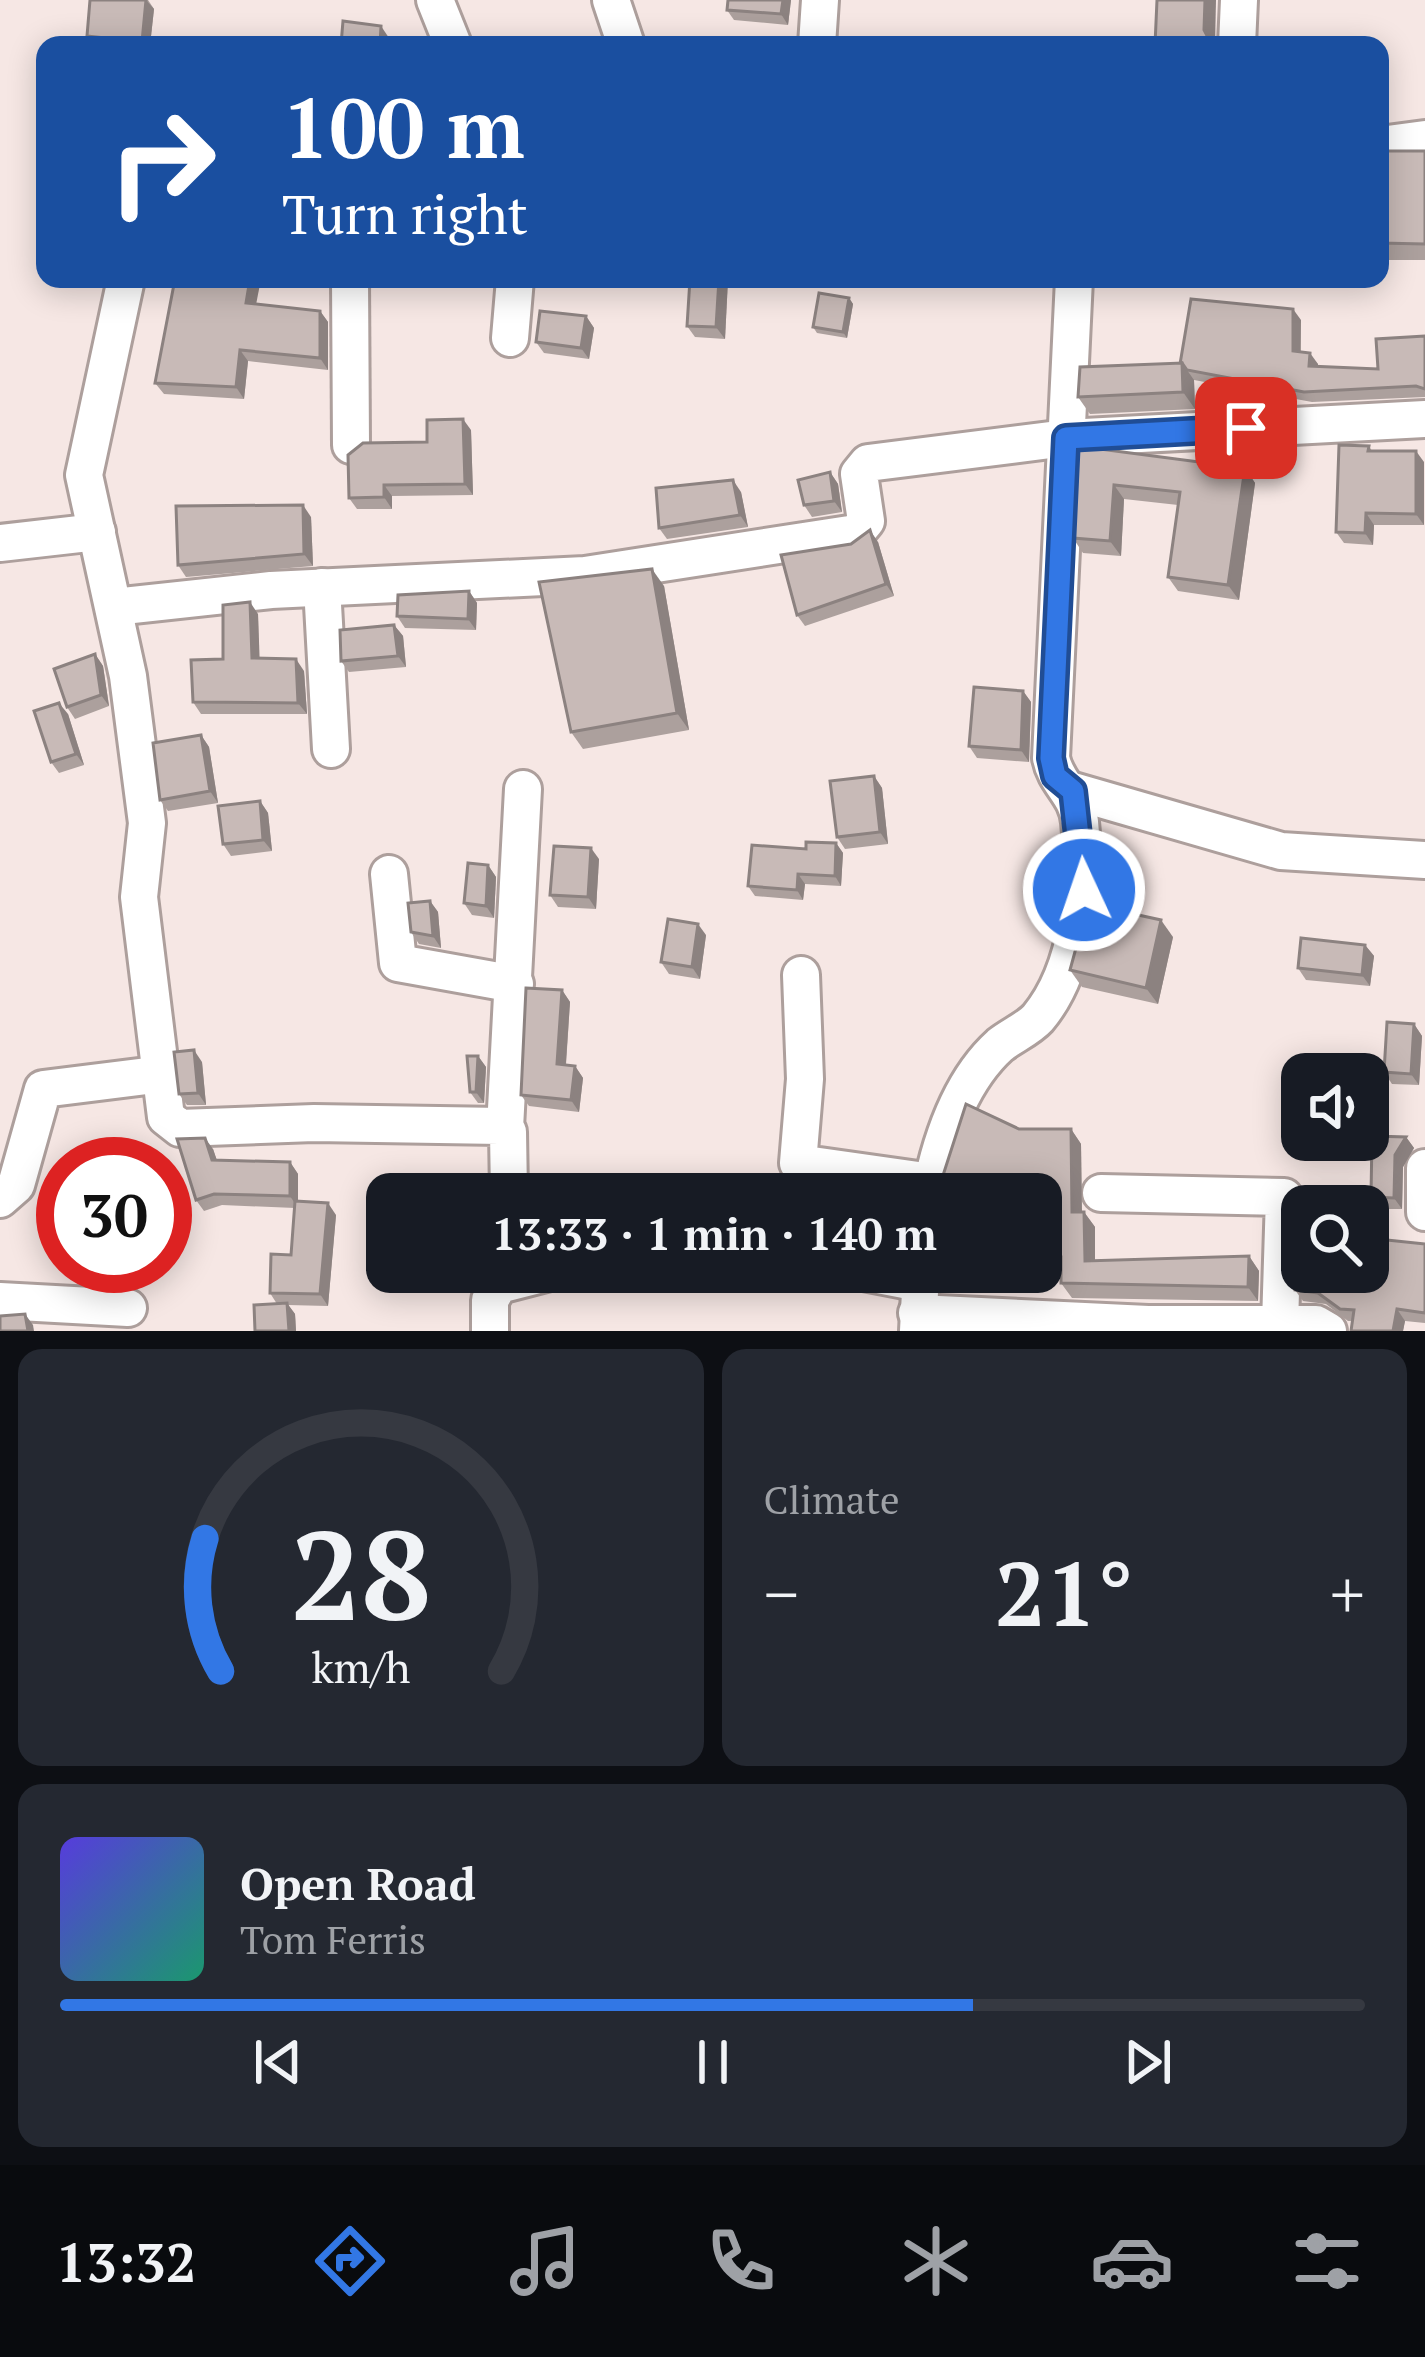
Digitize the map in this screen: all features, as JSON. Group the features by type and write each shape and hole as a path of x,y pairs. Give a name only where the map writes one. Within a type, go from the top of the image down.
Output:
{"street":[{"path":"435,0 449,36"},
{"path":"611,0 623,36"},
{"path":"818,36 820,0"},
{"path":"1238,36 1239,0"},
{"path":"1389,144 1425,139"},
{"path":"124,288 84,475 114,607 147,823 140,897 166,1117 180,1128 314,1123 505,1128"},
{"path":"350,288 351,446"},
{"path":"510,338 514,288"},
{"path":"1074,288 1051,758 1055,776 1073,791 1281,851 1425,860"},
{"path":"114,607 322,587 585,574 856,532 866,521 861,465 1066,438 1425,419"},
{"path":"0,543 97,532"},
{"path":"322,587 332,749"},
{"path":"508,1173 505,1128 523,789"},
{"path":"935,1173 954,1109 997,1048 1038,1018 1070,954 1084,890 1073,791"},
{"path":"389,874 398,963 515,984"},
{"path":"801,975 806,1079 798,1163 851,1173"},
{"path":"0,1199 16,1185 43,1089 163,1074"},
{"path":"1425,1168 1425,1212"},
{"path":"1102,1192 1284,1197 1280,1324"},
{"path":"490,1331 492,1293"},
{"path":"919,1300 1148,1324 1316,1324 1328,1331"},
{"path":"0,1301 128,1308"}],"building":[{"path":"90,0 146,0 143,36 87,36"},
{"path":"728,0 783,0 781,14 727,10"},
{"path":"1157,0 1205,0 1207,36 1155,36"},
{"path":"343,21 381,26 380,36 342,36"},
{"path":"1389,151 1425,151 1425,244 1389,243"},
{"path":"173,288 248,288 246,303 320,311 320,358 240,350 236,387 155,383"},
{"path":"689,288 718,288 716,327 687,326"},
{"path":"819,293 849,298 843,332 813,327"},
{"path":"1191,299 1293,309 1293,351 1310,353 1309,366 1378,369 1376,339 1425,336 1425,389 1304,392 1187,370 1180,364"},
{"path":"540,311 586,316 581,348 536,342"},
{"path":"1182,363 1183,392 1078,397 1080,367"},
{"path":"463,419 465,484 384,485 384,497 349,498 348,455 363,443 427,442 427,420"},
{"path":"1339,445 1369,446 1368,451 1416,451 1416,514 1366,513 1365,533 1336,532"},
{"path":"1077,446 1245,468 1228,585 1168,577 1180,492 1114,485 1110,541 1073,538"},
{"path":"830,472 834,501 804,505 798,480"},
{"path":"733,480 740,515 659,528 656,488"},
{"path":"303,505 304,554 178,565 176,506"},
{"path":"870,530 886,584 797,615 781,555 851,544"},
{"path":"652,569 677,713 571,732 539,582"},
{"path":"469,591 468,619 397,616 398,595"},
{"path":"250,602 252,658 296,659 298,703 193,702 191,660 223,659 223,605"},
{"path":"394,625 398,656 341,661 340,630"},
{"path":"95,654 101,695 67,707 54,669"},
{"path":"974,687 1023,691 1021,750 969,746"},
{"path":"59,703 76,754 51,762 34,711"},
{"path":"201,735 210,791 160,800 153,743"},
{"path":"874,776 880,832 837,837 830,781"},
{"path":"260,801 263,840 223,844 218,806"},
{"path":"806,842 836,843 835,876 798,874 797,890 748,886 752,845 806,849"},
{"path":"554,846 591,848 588,897 550,895"},
{"path":"468,863 488,865 486,906 464,903"},
{"path":"430,901 433,936 411,932 408,903"},
{"path":"1088,904 1161,920 1146,988 1070,970"},
{"path":"668,919 698,924 692,967 661,962"},
{"path":"1301,938 1365,945 1362,975 1298,968"},
{"path":"526,988 562,990 557,1064 575,1066 571,1100 521,1095"},
{"path":"1387,1022 1414,1024 1411,1074 1389,1072 1389,1053 1385,1053"},
{"path":"194,1050 198,1093 179,1094 174,1052"},
{"path":"467,1056 478,1056 476,1092 470,1092"},
{"path":"966,1104 1019,1129 1071,1129 1072,1212 1084,1212 1085,1261 1249,1256 1248,1287 1062,1283 1062,1173 944,1173"},
{"path":"1389,1136 1406,1137 1395,1155 1394,1198 1389,1198 1389,1185 1371,1185 1372,1161 1389,1161"},
{"path":"192,1138 205,1138 212,1160 290,1162 290,1196 214,1194 196,1200"},
{"path":"295,1201 328,1203 320,1294 270,1293 271,1254 291,1255"},
{"path":"1389,1240 1425,1244 1425,1313 1397,1309 1393,1331 1351,1331 1354,1310 1340,1309 1318,1293 1389,1293"},
{"path":"287,1303 289,1331 255,1331 254,1305"},
{"path":"25,1314 28,1331 0,1331 0,1316"}],"route":[{"path":"1084,890 1080,818 1073,791 1055,776 1051,758 1066,438 1246,428"}]}
